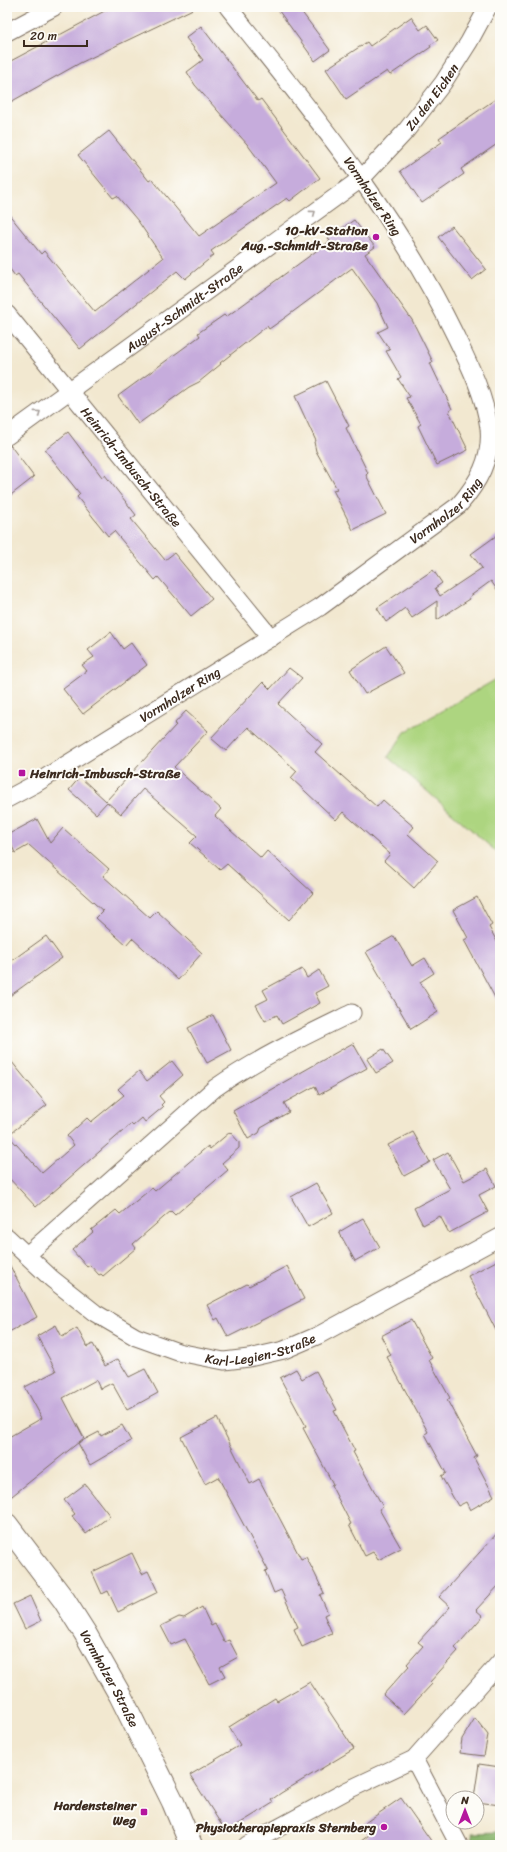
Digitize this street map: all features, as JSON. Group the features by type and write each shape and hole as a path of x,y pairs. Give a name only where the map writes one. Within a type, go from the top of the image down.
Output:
{"main road":[{"name":"Vormholzer Straße","path":"7,1525 64,1600 85,1633 120,1695 173,1802 191,1845"}],"street":[{"path":"7,32 54,7"},
{"name":"Vormholzer Ring","path":"7,800 320,607 460,505 476,486 489,449 489,429 483,403 462,350 422,271 362,178 315,116 228,7"},
{"name":"Zu den Eichen","path":"362,178 405,132 443,83 469,42 488,7"},
{"name":"August-Schmidt-Straße","path":"7,436 362,178"},
{"name":"Heinrich-Imbusch-Straße","path":"7,314 68,391 271,638"},
{"path":"27,1255 215,1088 243,1069 274,1052 352,1013"},
{"name":"Karl-Legien-Straße","path":"7,1237 52,1279 95,1313 136,1336 178,1352 224,1361 249,1358 284,1350 319,1335 500,1237"},
{"path":"247,1845 348,1790 414,1759 500,1662"},
{"path":"414,1759 459,1845"}],"green space":[{"path":"500,677 500,855 388,757 405,732"},
{"path":"500,1832 500,1845 474,1845 472,1833"}],"building":[{"path":"112,7 197,7 80,63 7,104 7,63"},
{"path":"276,7 298,7 330,50 315,61"},
{"path":"411,17 420,30 427,25 438,40 430,45 431,47 390,75 387,71 346,99 326,69 367,42 370,46"},
{"path":"201,26 258,101 261,99 320,178 290,201 287,198 211,251 214,255 185,279 177,271 80,349 18,274 15,276 7,265 7,212 41,254 44,251 95,312 163,258 138,221 117,196 113,198 78,155 109,131 149,181 152,179 199,236 276,183 247,144 195,85 187,72 203,60 186,38"},
{"path":"500,96 500,142 461,169 464,174 422,203 400,171 442,142 439,138"},
{"path":"354,220 375,247 365,254 412,320 433,362 430,363 452,409 449,411 468,450 437,465 418,426 421,424 406,398 410,397 398,379 401,377 386,351 390,350 378,332 388,327 377,303 352,268 269,329 267,326 220,363 221,364 199,382 189,387 138,424 118,396 200,336 198,333 224,315 226,317 330,241 328,238"},
{"path":"452,226 486,269 472,280 438,237"},
{"path":"326,381 349,426 346,428 368,473 366,475 386,514 353,530 333,490 337,489 316,451 314,442 316,441 295,396"},
{"path":"68,432 102,477 105,475 136,515 131,519 165,560 174,553 212,599 191,616 158,577 155,580 114,531 108,536 77,497 80,494 45,450"},
{"path":"10,445 34,477 7,498 7,446"},
{"path":"500,533 500,594 491,581 469,597 470,599 437,620 437,601 412,618 405,608 386,622 377,608 433,570 442,583 435,588 440,596 482,568 471,554"},
{"path":"111,632 123,649 131,643 147,665 83,714 63,689 87,671 82,665 94,657 88,650"},
{"path":"386,646 404,673 365,694 350,670"},
{"path":"289,668 302,678 278,704 322,744 315,752 377,807 383,800 414,827 408,834 438,861 414,888 384,861 390,854 343,812 336,820 291,778 297,771 248,727 226,751 211,738 263,682 270,689"},
{"path":"186,711 208,731 174,767 221,809 215,816 230,830 261,858 267,851 313,893 289,920 227,864 220,870 190,843 197,836 143,789 121,814 107,802 96,814 69,790 80,777 106,801 176,725 174,724"},
{"path":"37,819 50,843 63,828 109,869 103,876 150,918 157,911 202,953 178,980 132,938 126,945 96,918 103,911 29,845 15,853 7,835"},
{"path":"477,897 492,925 489,927 500,947 500,1007 464,940 468,938 453,910"},
{"path":"46,936 62,958 7,998 7,964"},
{"path":"394,936 412,966 425,958 434,973 420,982 438,1012 411,1029 366,952"},
{"path":"302,969 307,978 319,970 328,986 315,993 320,1003 282,1024 277,1015 265,1021 256,1005 268,999 263,990"},
{"path":"213,1015 231,1050 207,1063 188,1028"},
{"path":"353,1043 367,1068 319,1095 315,1086 284,1103 289,1112 261,1128 259,1133 248,1139 233,1111"},
{"path":"383,1049 393,1063 376,1073 367,1059"},
{"path":"7,1056 47,1105 8,1135 42,1173 74,1145 67,1136 87,1118 91,1122 124,1095 118,1089 139,1071 147,1081 172,1061 183,1075 159,1096 164,1102 161,1105 163,1107 145,1122 142,1118 133,1126 131,1124 36,1207 7,1176"},
{"path":"230,1132 239,1142 239,1148 222,1163 228,1170 175,1215 171,1211 133,1244 136,1248 103,1276 101,1274 99,1275 90,1265 87,1267 72,1250 93,1232 91,1230 116,1210 120,1214 152,1188 155,1191 208,1146 210,1149"},
{"path":"413,1132 430,1162 404,1176 388,1145"},
{"path":"448,1152 464,1181 487,1169 496,1186 479,1195 488,1212 449,1233 440,1216 423,1225 414,1208 450,1189 433,1160"},
{"path":"316,1183 333,1213 308,1227 291,1197"},
{"path":"363,1218 380,1247 355,1261 339,1232"},
{"path":"500,1259 500,1338 468,1276"},
{"path":"7,1260 37,1317 7,1333"},
{"path":"287,1266 304,1299 228,1337 218,1318 215,1320 207,1305 247,1284 249,1286"},
{"path":"411,1320 432,1358 429,1360 450,1398 447,1400 477,1456 474,1458 494,1496 470,1510 466,1502 458,1506 441,1476 446,1473 425,1434 428,1432 387,1357 391,1355 381,1336"},
{"path":"56,1325 62,1337 77,1328 87,1347 93,1344 105,1366 118,1359 129,1377 145,1369 158,1393 127,1410 112,1383 100,1389 96,1380 63,1398 84,1438 7,1500 7,1438 42,1418 25,1387 56,1371 37,1336"},
{"path":"296,1369 302,1379 316,1371 337,1410 334,1411 355,1451 353,1452 383,1507 379,1509 401,1548 378,1560 373,1552 365,1556 331,1485 333,1484 303,1428 306,1426 280,1378"},
{"path":"217,1418 250,1484 259,1479 301,1559 306,1557 324,1593 320,1595 328,1613 324,1615 332,1633 302,1647 294,1629 298,1627 281,1590 274,1593 265,1571 268,1570 218,1477 205,1484 181,1437"},
{"path":"122,1425 131,1441 90,1465 78,1443 99,1432 101,1436"},
{"path":"85,1484 110,1516 86,1534 72,1516 75,1514 64,1500"},
{"path":"500,1530 500,1584 476,1610 483,1616 455,1648 458,1651 430,1682 432,1684 404,1714 383,1695 409,1666 407,1664 423,1646 418,1642 450,1607 439,1597"},
{"path":"132,1553 142,1574 148,1571 158,1592 118,1612 108,1591 102,1594 92,1572"},
{"path":"30,1596 41,1621 25,1629 13,1604"},
{"path":"202,1607 211,1626 215,1624 224,1642 229,1640 238,1657 220,1667 225,1676 209,1684 185,1639 171,1645 161,1626 179,1617 184,1618"},
{"path":"310,1682 354,1749 281,1793 271,1800 273,1803 226,1832 190,1775 240,1745 229,1727 275,1698 277,1701"},
{"path":"475,1718 488,1735 484,1756 460,1753 462,1739"},
{"path":"479,1764 500,1767 500,1805 485,1803 485,1790 475,1790"},
{"path":"401,1798 434,1845 356,1845 369,1835 362,1825"}],"place":[{"name":"10-kV-Station Aug.-Schmidt-Straße","path":"376,237"},
{"name":"Heinrich-Imbusch-Straße","path":"22,773"},
{"name":"Hardensteiner Weg","path":"144,1812"},
{"name":"Physiotherapiepraxis Sternberg","path":"384,1827"}]}
